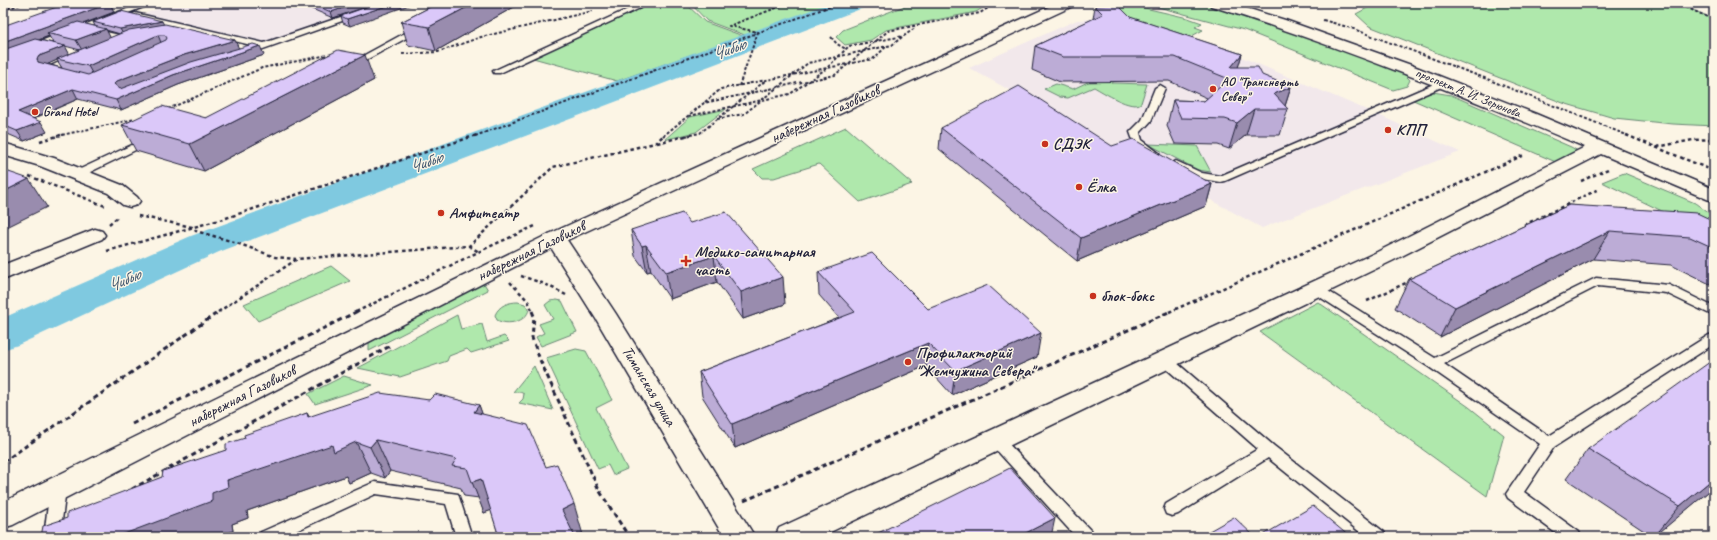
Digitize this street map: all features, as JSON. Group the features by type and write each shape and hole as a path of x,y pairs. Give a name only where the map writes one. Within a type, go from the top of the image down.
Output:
{"street":[{"name":"набережная Газовиков","path":"3,516 556,238 1068,3"},
{"name":"проспект А. И. Зерюнова","path":"1216,3 1308,31 1443,82 1714,196"},
{"path":"790,537 997,441 1316,289 1558,170 1600,147"},
{"path":"4,150 47,162 115,189 126,207"},
{"name":"Тиманская улица","path":"556,238 608,319 740,537"},
{"path":"3,273 97,244"}],"lane":[{"path":"3,58 150,3"},
{"path":"238,55 389,3"},
{"path":"497,71 647,3"},
{"path":"124,13 266,46"},
{"path":"345,67 427,24"},
{"path":"155,32 170,30 181,26"},
{"path":"82,28 128,38 111,44"},
{"path":"39,44 53,48"},
{"path":"64,73 48,69 83,55 68,52"},
{"path":"1160,88 1146,121 1135,132 1137,141 1164,158 1199,176 1221,179 1443,82"},
{"path":"78,174 157,136"},
{"path":"1434,364 1596,282 1669,289 1714,312"},
{"path":"1316,289 1434,364 1549,444"},
{"path":"1572,537 1514,494 1549,444 1714,338"},
{"path":"1165,360 1269,450 1378,537"},
{"path":"997,441 1086,537"},
{"path":"1172,509 1269,450"},
{"path":"52,537 58,488"},
{"path":"267,537 375,488 452,499 464,537"}],"path":[{"path":"3,10 25,3"},
{"path":"758,32 729,26 789,3"},
{"path":"97,244 122,245 192,228 462,141 839,3"},
{"path":"704,102 835,75 888,31 980,13 996,3"},
{"path":"1677,3 1714,20"},
{"path":"163,110 262,68 327,54 365,57 438,52 481,37 598,10"},
{"path":"717,119 744,114 808,63 892,45 916,26"},
{"path":"739,86 758,32"},
{"path":"687,116 790,94 827,68 849,46 904,36"},
{"path":"831,37 837,44 846,49"},
{"path":"655,143 721,89 873,59 887,46"},
{"path":"24,174 192,228 276,257 297,259 469,246 553,166 700,133 765,81"},
{"path":"4,150 85,129 139,119"},
{"path":"724,510 1524,155"},
{"path":"1524,226 1599,189"},
{"path":"97,244 126,207"},
{"path":"1545,215 1553,216"},
{"path":"3,462 176,341 297,259"},
{"path":"496,268 545,284 572,298"},
{"path":"496,268 528,301 534,316 532,338 540,360 599,490 629,537"},
{"path":"1367,301 1417,277"},
{"path":"127,491 392,344"}],"shaded area":[{"path":"173,3 378,3 270,43 144,14"},
{"path":"1114,18 1239,56 1374,113 1460,152 1262,228 969,68 1077,20"}],"green space":[{"path":"653,3 685,3 705,22 743,36 617,81 533,58"},
{"path":"690,3 845,3 750,37 707,21"},
{"path":"912,3 991,3 976,12 886,30 871,40 845,45 836,37 843,30"},
{"path":"1123,3 1188,18 1202,23 1195,27 1203,30 1188,38 1116,17"},
{"path":"1143,3 1207,3 1256,18 1388,64 1410,80 1407,86 1393,90 1244,30"},
{"path":"1372,3 1676,3 1714,19 1714,126 1673,124 1614,118 1563,103 1369,26 1356,14 1371,6"},
{"path":"1107,73 1112,83 1147,84 1141,103 1131,105 1125,103 1094,87 1068,98 1060,97 1044,89 1056,84 1073,89"},
{"path":"1433,92 1451,95 1578,151 1558,163 1411,99"},
{"path":"726,109 696,132 664,140 690,117"},
{"path":"846,127 912,184 860,202 819,164 774,178 762,178 753,169"},
{"path":"1148,144 1197,146 1211,172 1198,170"},
{"path":"1624,173 1695,203 1714,217 1714,226 1693,226 1602,182"},
{"path":"331,266 350,281 258,321 244,304"},
{"path":"482,280 488,290 369,351 369,339"},
{"path":"550,301 562,301 577,332 541,346 536,337 544,333 539,324 553,319 545,305"},
{"path":"518,302 525,304 529,309 525,317 511,323 497,320 495,315 502,306 508,303"},
{"path":"1318,302 1469,407 1504,435 1487,496 1260,332"},
{"path":"457,315 461,329 482,324 487,342 504,336 509,341 471,353 467,349 449,356 447,361 400,377 358,368"},
{"path":"576,349 586,351 612,400 596,408 627,469 613,475 608,465 598,469 546,358"},
{"path":"534,366 553,410 519,403 523,399 524,394 520,392 513,392"},
{"path":"344,376 373,385 315,404 308,394"}],"building":[{"path":"68,3 110,3 3,42 3,26"},
{"path":"310,3 358,3 331,12"},
{"path":"378,3 395,3 347,19 341,16"},
{"path":"438,3 475,3 429,27 401,22"},
{"path":"1118,5 1130,17 1242,54 1231,67 1258,67 1262,75 1291,87 1274,94 1288,109 1254,109 1237,123 1225,119 1181,118 1173,100 1204,101 1229,79 1175,57 1063,57 1035,46 1103,14 1095,6"},
{"path":"121,11 162,21 120,29 93,22"},
{"path":"78,22 106,29 76,40 47,33"},
{"path":"165,24 235,40 184,55 117,81 114,84 120,89 191,62 253,44 260,46 173,75 116,100 73,89 18,112 41,122 17,131 3,125 3,50 35,39 65,46 39,56 37,59 38,62 88,75 166,40 167,38 165,35 158,35 88,66 57,59 129,30"},
{"path":"338,50 365,55 190,144 122,125 162,106 206,118"},
{"name":"Ёлка","path":"1019,86 1112,146 1133,139 1212,184 1081,238 941,128"},
{"path":"3,170 29,179 3,192"},
{"path":"1569,205 1697,213 1714,221 1714,248 1690,237 1610,231 1455,307 1409,279"},
{"path":"726,212 783,277 741,292 714,256 666,272 646,245 642,246 631,230 682,213 690,223"},
{"path":"872,253 928,309 988,285 1041,333 955,371 928,343 732,424 699,372 855,312 818,272"},
{"path":"1714,359 1714,478 1680,506 1588,449"},
{"path":"380,393 429,400 435,394 479,405 474,412 528,425 546,467 557,464 574,504 562,510 575,537 499,537 481,479 472,482 467,468 452,466 456,459 376,440 370,447 356,442 334,452 332,445 227,480 228,487 212,493 212,501 116,537 41,537 43,526 67,518 67,513 162,477 163,471 226,450 226,444 245,438 244,435 307,413 308,417"},
{"path":"1010,468 1055,518 1018,537 870,537"},
{"path":"1313,506 1350,537 1260,537"},
{"path":"1234,517 1255,537 1207,537 1204,534"}],"waterway":[{"name":"Чибью","path":"3,335 205,244 854,3"}],"place":[{"name":"АО \"Транснефть Север\"","path":"1213,89"},
{"name":"Grand Hotel","path":"35,112"},
{"name":"КПП","path":"1388,130"},
{"name":"СДЭК","path":"1045,144"},
{"name":"Ёлка","path":"1079,187"},
{"name":"Амфитеатр","path":"441,213"},
{"name":"Медико-санитарная часть","path":"686,261"},
{"name":"блок-бокс","path":"1093,296"},
{"name":"Профилакторий \"Жемчужина Севера\"","path":"908,362"}]}
